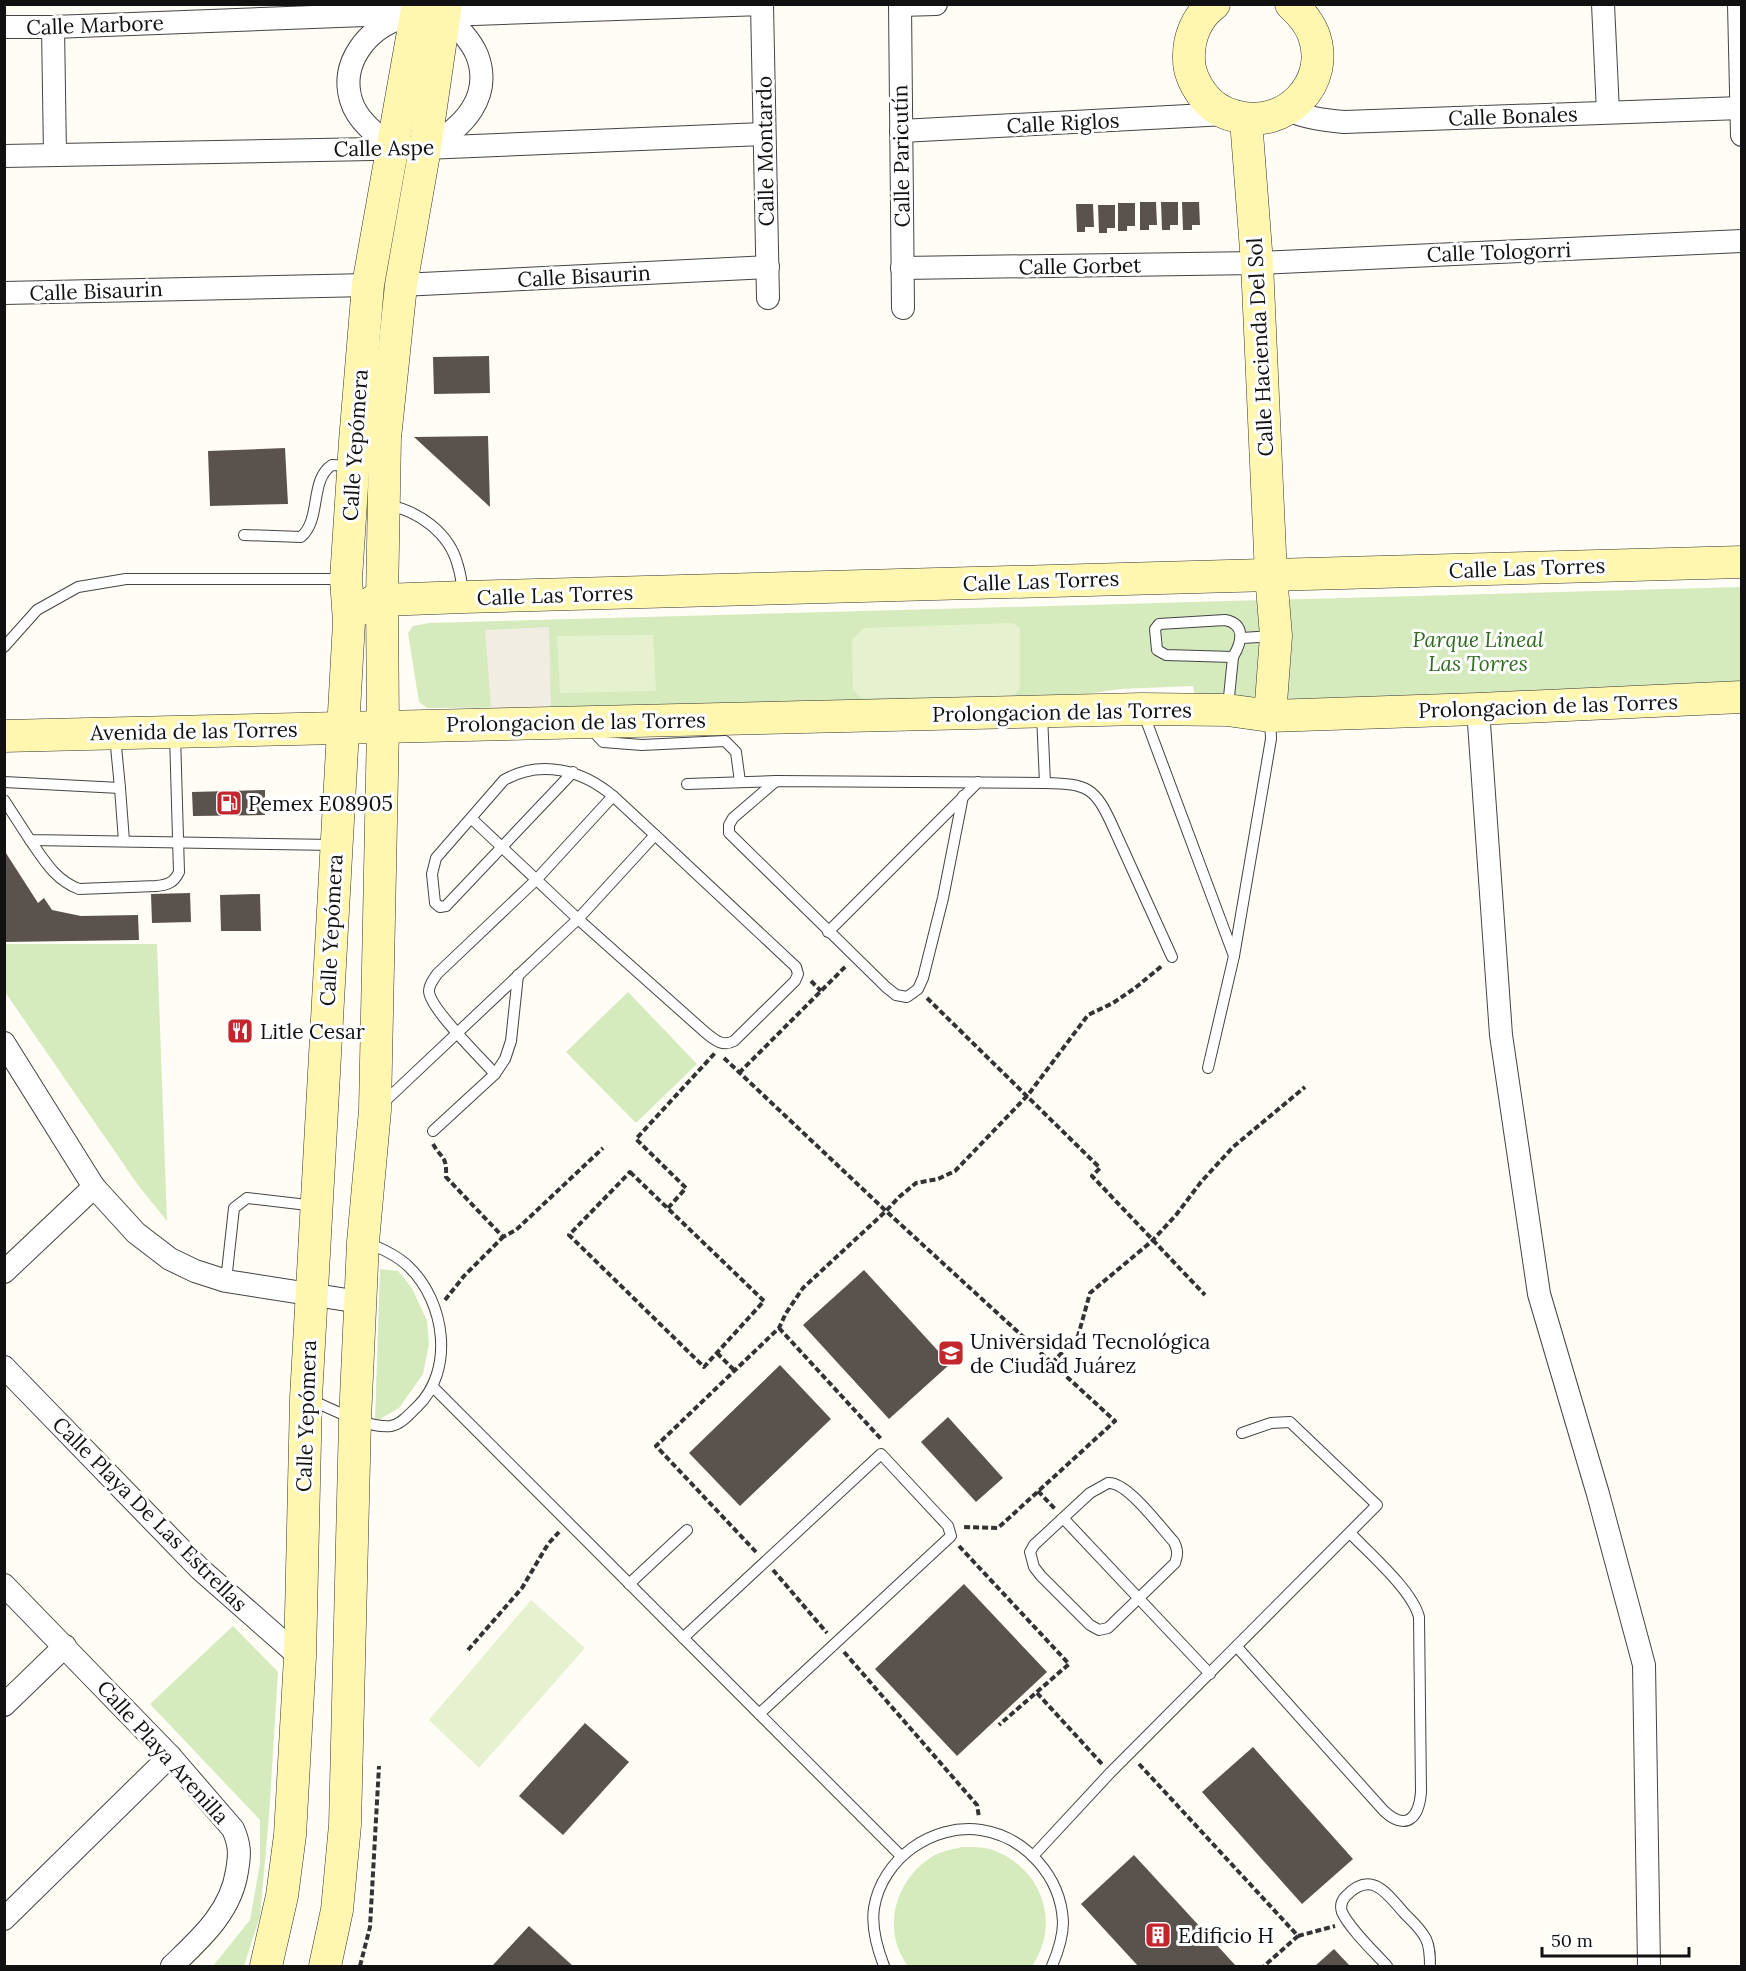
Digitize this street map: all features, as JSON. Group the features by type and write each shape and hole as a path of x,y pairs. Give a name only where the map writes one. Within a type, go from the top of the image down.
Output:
{"main road":[{"path":"1209,5 1190,41 1189,63 1195,84 1208,101 1236,117 1268,118 1288,110 1304,95 1314,76 1318,55 1314,34 1304,16 1291,4"},
{"name":"Calle Yepómera","path":"266,1966 282,1896 290,1835 300,1657 306,1398 311,1293 349,622 346,579 368,285 394,147 432,9"},
{"name":"Calle Yepómera","path":"325,1966 337,1910 345,1825 355,1420 363,1242 375,1110 386,438 401,285 425,148 432,9"},
{"name":"Calle Hacienda Del Sol","path":"1236,117 1257,263 1271,575 1276,636 1270,716"},
{"name":"Calle Las Torres","path":"349,622 372,602 382,600 1742,562"},
{"name":"Prolongacion de las Torres","path":"382,727 1142,710 1227,710 1270,716 1742,697"},
{"name":"Avenida de las Torres","path":"4,736 382,727"}],"street":[{"name":"Calle Marbore","path":"4,27 53,27 432,9 762,4"},
{"name":"Calle Montardo","path":"762,4 768,297"},
{"path":"900,5 936,4"},
{"path":"1603,4 1608,112"},
{"path":"1739,4 1742,135"},
{"name":"Calle Paricutín","path":"900,5 903,308"},
{"path":"394,147 375,134 362,119 351,100 348,75 355,54 370,36 387,23 432,9 466,36 477,56 481,77 473,111 446,137 425,148"},
{"path":"53,27 55,154"},
{"name":"Calle Bonales","path":"1288,110 1312,118 1344,122 1741,108"},
{"name":"Calle Riglos","path":"901,131 1236,117"},
{"name":"Calle Aspe","path":"4,156 425,148 763,134"},
{"name":"Calle Tologorri","path":"1257,263 1742,241"},
{"name":"Calle Gorbet","path":"902,268 1257,263"},
{"name":"Calle Bisaurin","path":"401,285 768,267"},
{"name":"Calle Bisaurin","path":"4,293 368,285"},
{"path":"1478,709 1502,1035 1539,1294 1598,1494 1644,1665 1649,1966"},
{"path":"4,1043 94,1187 136,1233 170,1259 195,1271 226,1281 360,1302"},
{"path":"4,1272 94,1187"},
{"name":"Calle Playa De Las Estrellas","path":"4,1367 200,1569 300,1657"},
{"name":"Calle Playa Arenilla","path":"4,1585 170,1756 232,1830 239,1842 236,1879 228,1902 206,1933 172,1966"},
{"path":"4,1705 65,1646"},
{"path":"4,1919 170,1756"}],"lane":[{"path":"244,535 302,537 310,526 322,474 332,465 353,466"},
{"path":"384,505 404,508 422,518 449,544 458,564 464,597"},
{"path":"4,647 37,609 78,586 126,579 346,579"},
{"path":"1227,710 1233,657 1242,638 1237,625 1225,620 1163,622 1155,629 1157,650 1166,655 1233,657"},
{"path":"1242,638 1276,636"},
{"path":"1142,710 1234,956"},
{"path":"1042,712 1045,783"},
{"path":"1208,1068 1234,956 1271,740 1270,716"},
{"path":"585,722 603,742 642,745 725,741 736,752 740,782"},
{"path":"4,800 56,875 70,886 88,890 166,885 173,881 179,872 175,731"},
{"path":"114,733 124,841"},
{"path":"472,819 502,848 578,919 706,1033 723,1044 734,1041 795,981 798,974 796,966 598,783 573,772 536,768 518,772 504,780 436,858 432,874 435,903 440,907 446,906 502,848 573,772"},
{"path":"687,784 776,781 978,782 1071,783 1085,787 1095,795 1109,817 1172,957"},
{"path":"776,781 733,818 729,825 729,833 828,932 896,995 907,997 918,989 923,978 943,898 963,796"},
{"path":"4,782 120,788"},
{"path":"828,932 978,782"},
{"path":"495,1074 430,999 429,986 437,974 536,880 613,796"},
{"path":"375,1110 578,919 655,835"},
{"path":"30,840 335,845"},
{"path":"433,1131 495,1074 506,1059 511,1041 518,975"},
{"path":"226,1281 234,1208 239,1203 247,1198 316,1206"},
{"path":"306,1398 355,1420 389,1427 396,1425 420,1404 433,1387 441,1334 437,1310 426,1289 410,1267 381,1248 363,1242"},
{"path":"433,1387 901,1857"},
{"path":"1033,1856 1110,1773 1131,1755 1377,1505 1290,1422 1271,1423 1242,1433"},
{"path":"683,1638 880,1454 949,1531 837,1644 759,1714"},
{"path":"1108,1483 1120,1485 1174,1542 1178,1549 1175,1563 1108,1628 1099,1630 1090,1625 1034,1567 1030,1552 1034,1545 1063,1518 1090,1493 1108,1483"},
{"path":"1063,1518 1210,1674"},
{"path":"629,1584 687,1530"},
{"path":"1237,1647 1384,1811 1400,1822 1408,1821 1414,1815 1419,1808 1420,1792 1419,1617 1404,1591 1350,1533"},
{"path":"884,1966 874,1938 874,1908 884,1880 901,1857 924,1839 952,1830 981,1830 1009,1839 1033,1856 1049,1875 1059,1898 1063,1923 1060,1948 1052,1966"},
{"path":"1387,1966 1349,1923 1340,1906 1354,1887 1362,1883 1378,1887 1413,1922 1426,1939 1430,1966"}],"path":[{"path":"739,1073 855,957"},
{"path":"981,1830 976,1805 765,1562 656,1446 779,1328 803,1288 899,1197 916,1183 938,1179 954,1171 1028,1095 1088,1016 1135,988 1172,957"},
{"path":"918,989 1100,1168 1092,1176 1205,1295"},
{"path":"668,1208 686,1188 636,1139 717,1051 886,1211 1115,1420 998,1528 949,1531"},
{"path":"1052,1363 1078,1336 1090,1293 1152,1241 1233,1147 1305,1087"},
{"path":"433,1131 432,1140 435,1148 445,1159 447,1165 446,1177 503,1237"},
{"path":"437,1310 464,1276 503,1237 516,1230 603,1148"},
{"path":"630,1172 764,1301 717,1353 704,1367 569,1235 630,1172"},
{"path":"779,1328 888,1447 880,1454"},
{"path":"717,1353 735,1371"},
{"path":"1038,1491 1063,1518"},
{"path":"468,1650 522,1588 548,1544 568,1522"},
{"path":"949,1531 1069,1664 999,1725"},
{"path":"1037,1693 1110,1773"},
{"path":"1131,1755 1298,1936"},
{"path":"360,1966 370,1927 379,1766"},
{"path":"1264,1966 1298,1936 1349,1923"}],"green space":[{"name":"Parque Lineal Las Torres","path":"1741,587 1741,697 1196,703 1193,686 1120,689 1018,704 427,708 419,702 408,633 413,626 429,623"},
{"path":"1013,623 1020,628 1020,688 1014,696 861,698 853,690 852,640 864,628"},
{"path":"653,635 656,691 560,693 557,636"},
{"path":"5,944 157,944 167,1221 138,1185 5,992"},
{"path":"628,992 697,1064 636,1123 566,1052"},
{"path":"380,1269 398,1271 412,1288 427,1321 429,1344 423,1374 399,1408 375,1422"},
{"path":"531,1600 585,1648 479,1768 429,1720"},
{"path":"233,1626 278,1672 260,1916 244,1966 213,1966 250,1920 260,1863 260,1820 150,1704"},
{"path":"962,1847 990,1849 1008,1857 1034,1882 1045,1914 1045,1932 1041,1949 1032,1966 908,1966 895,1936 896,1905 902,1890 910,1876 921,1865 935,1855"}],"shaded area":[{"path":"549,627 551,707 491,708 485,630"}],"building":[{"path":"1140,202 1156,202 1157,225 1149,225 1149,230 1140,230"},
{"path":"1161,202 1178,202 1178,225 1170,225 1170,230 1162,230"},
{"path":"1182,202 1199,202 1200,225 1192,225 1192,230 1183,230"},
{"path":"1118,203 1135,203 1135,226 1127,226 1127,231 1118,231"},
{"path":"1076,204 1093,204 1094,227 1085,227 1085,232 1077,232"},
{"path":"1098,205 1115,205 1115,228 1107,228 1107,233 1099,233"},
{"path":"489,356 490,393 434,394 433,357"},
{"path":"488,436 490,507 414,437"},
{"path":"285,448 288,504 210,506 208,451"},
{"name":"Pemex E08905","path":"265,790 265,815 193,816 192,792"},
{"path":"4,850 38,903 44,898 52,910 81,916 138,915 139,940 4,942"},
{"path":"190,893 191,922 152,923 151,894"},
{"path":"260,894 261,931 221,931 220,895"},
{"path":"864,1270 950,1364 889,1419 803,1325"},
{"path":"780,1365 831,1419 740,1506 689,1453"},
{"path":"948,1417 1003,1478 976,1502 921,1442"},
{"path":"964,1584 1047,1672 957,1756 875,1669"},
{"path":"585,1723 629,1762 563,1835 519,1796"},
{"path":"1253,1747 1353,1859 1302,1904 1202,1792"},
{"name":"Edificio H","path":"1134,1855 1236,1966 1138,1966 1081,1904"},
{"path":"529,1926 573,1966 492,1966"},
{"path":"1334,1949 1350,1966 1315,1966"}],"place":[{"name":"Pemex E08905","path":"229,803"},
{"name":"Litle Cesar","path":"240,1031"},
{"name":"Universidad Tecnológica de Ciudad Juárez","path":"951,1353"},
{"name":"Edificio H","path":"1158,1935"}]}
